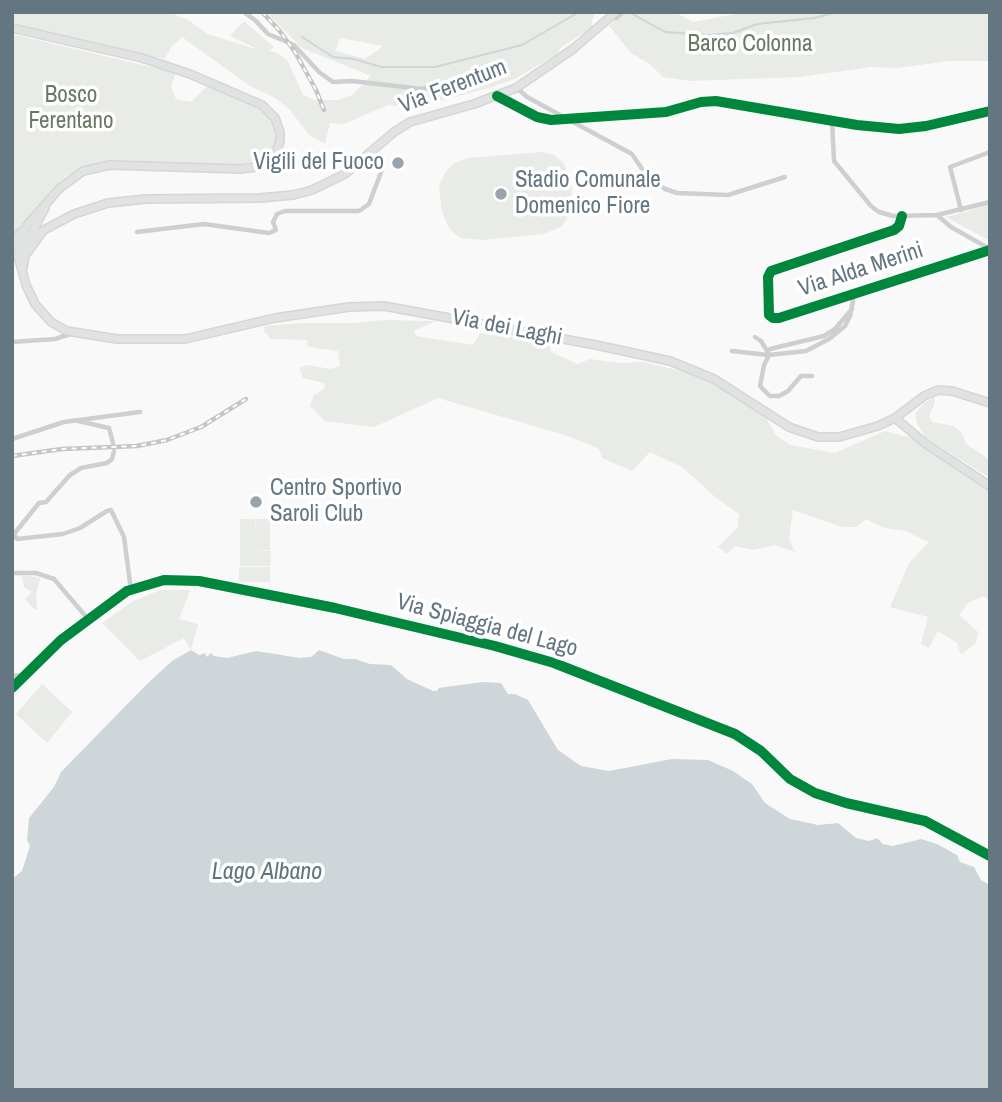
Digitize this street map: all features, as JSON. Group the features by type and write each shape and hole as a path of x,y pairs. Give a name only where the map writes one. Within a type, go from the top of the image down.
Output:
{"main road":[{"name":"Via Ferentum","path":"14,244 88,208 117,201 249,198 302,193 341,177 410,122 516,88 573,50 616,14"},
{"name":"Via dei Laghi","path":"12,28 134,56 190,74 259,104 273,116 281,138 278,149 268,162 260,166 240,169 107,165 83,171 53,195 14,244 30,295 39,309 58,327 74,333 117,339 185,339 275,318 357,306 393,307 670,361 715,379 789,426 811,436 832,437 854,433 895,418 922,397 938,390 952,391 990,403"},
{"name":"Via dei Laghi","path":"22,273 29,238 53,195"},
{"path":"42,214 47,223 57,223"},
{"path":"24,261 29,249 45,229"},
{"path":"12,262 22,273"},
{"path":"895,418 926,444 990,486"},
{"name":"Via Spiaggia del Lago","path":"12,688 88,619 131,590 164,580 196,581 326,606 537,657 735,734 761,751 790,779 815,793 925,821 990,856"}],"street":[{"path":"244,12 268,34 294,45 319,72 333,82 352,81 421,89 431,87"},
{"path":"516,88 527,97 632,153 655,183 677,193 728,195 785,177"},
{"path":"497,96 540,118 551,120 666,112 701,102 716,101 832,121 905,129 930,126 990,111"},
{"name":"Via Alda Merini","path":"832,121 832,153 837,166 862,198 874,208 886,214 902,216 937,215 951,227 990,250"},
{"path":"136,232 204,224 270,233 276,230 273,222 277,214 285,211 359,211 369,204 383,167 372,152"},
{"path":"961,210 950,167 990,152"},
{"path":"937,215 990,202"},
{"name":"Via Alda Merini","path":"902,216 899,226 894,230 778,267 768,275 768,311 774,318 990,250"},
{"path":"732,351 803,352 818,346 845,326 854,295"},
{"path":"769,352 824,336 835,329 852,308"},
{"path":"12,342 55,339 74,333"},
{"path":"755,337 769,352"},
{"path":"769,352 760,384 770,396 777,397 786,393 800,376 812,376"},
{"path":"12,439 44,427 75,420 140,412"},
{"path":"75,420 109,428 113,443"},
{"path":"13,534 40,503 45,502 70,475 81,468 107,463 112,459 114,450"},
{"path":"12,525 13,534 18,539 63,534 80,528 110,510 123,533 131,590"},
{"path":"12,573 36,573 54,579 88,619"},
{"path":"12,676 24,675"}],"green space":[{"path":"12,12 168,12 188,20 208,34 259,50 230,36 244,21 274,47 269,51 276,52 287,60 303,95 314,100 338,100 352,95 371,76 302,48 266,12 596,12 591,23 594,26 560,48 558,53 515,79 415,108 388,105 344,124 330,123 325,144 309,135 290,110 274,97 250,86 182,37 171,47 165,59 12,25","holes":["340,38 383,46 365,59 335,51"]},
{"name":"Barco Colonna","path":"624,12 674,12 693,22 746,12 990,12 990,61 949,61 897,68 871,67 799,77 690,81 663,77 650,64 631,53 609,26"},
{"name":"Bosco Ferentano","path":"12,34 176,73 171,87 176,99 191,102 208,85 253,103 274,121 277,145 268,159 258,165 244,167 124,161 103,162 80,168 62,179 12,236"},
{"path":"542,152 554,155 563,162 572,184 571,212 562,226 544,234 482,240 461,238 450,230 442,212 439,186 453,164 468,158"},
{"path":"990,204 990,241 946,217 958,214"},
{"path":"384,320 436,321 414,331 416,336 473,345 480,333 548,341 551,352 577,364 590,359 621,363 644,362 701,376 763,413 776,435 790,445 835,453 885,431 919,440 990,488 990,602 984,596 968,603 959,615 978,632 976,643 961,655 957,643 938,631 929,648 921,644 928,617 890,607 909,563 929,542 905,531 885,528 866,519 856,527 842,527 793,510 789,539 795,552 775,545 753,550 735,546 727,554 718,547 738,527 739,514 682,467 650,452 632,471 602,458 599,449 568,436 438,398 374,427 325,421 310,406 314,395 325,388 324,383 303,378 299,368 306,365 331,369 340,366 338,351 308,347 307,340 271,339 264,331 265,326"},
{"path":"934,397 935,402 929,417 932,422 954,426 962,433 966,444 990,460 990,478 925,437 915,414 923,404"},
{"path":"240,519 255,519 256,529 256,519 270,519 270,550 250,550 271,551 270,566 240,566"},
{"path":"239,567 270,567 270,582 239,582"},
{"path":"22,575 40,578 36,595 37,609 25,599 32,592 24,587"},
{"path":"161,590 190,590 179,619 198,624 191,650 184,638 140,661 102,623 133,601"},
{"path":"42,684 72,712 47,743 16,714"}],"water":[{"name":"Lago Albano","path":"191,650 199,655 205,653 207,657 211,653 227,658 256,651 300,658 311,657 319,650 344,659 391,665 407,679 433,691 482,682 501,683 508,694 528,700 558,750 581,766 609,771 672,759 708,760 733,771 752,784 765,803 790,819 818,825 838,823 856,838 869,841 877,838 883,844 893,846 921,839 957,855 960,862 974,867 981,880 990,885 990,1090 12,1090 12,879 22,871 30,846 27,840 29,818 54,787 61,772 146,685 172,661"}],"waterway":[{"path":"302,37 333,57 354,59 381,67 435,67 522,45 579,12"},
{"path":"629,12 665,32 708,35 733,33 757,24 814,18 838,12"}],"railway":[{"path":"262,12 295,52 324,110"},
{"path":"12,456 62,449 137,446 167,440 201,427 246,399"}],"cycle path":[{"path":"497,96 537,117 551,120 666,112 701,102 716,101 857,125 899,129 926,126 990,111"},
{"path":"902,216 899,226 894,230 771,271 768,277 769,315 779,318 990,250"},
{"path":"12,688 61,640 127,591 164,580 199,581 335,608 495,646 554,663 735,734 761,751 790,779 815,793 925,821 990,856"}],"place":[{"name":"Vigili del Fuoco","path":"398,163"},
{"name":"Stadio Comunale Domenico Fiore","path":"501,194"},
{"name":"Centro Sportivo Saroli Club","path":"256,502"}]}
